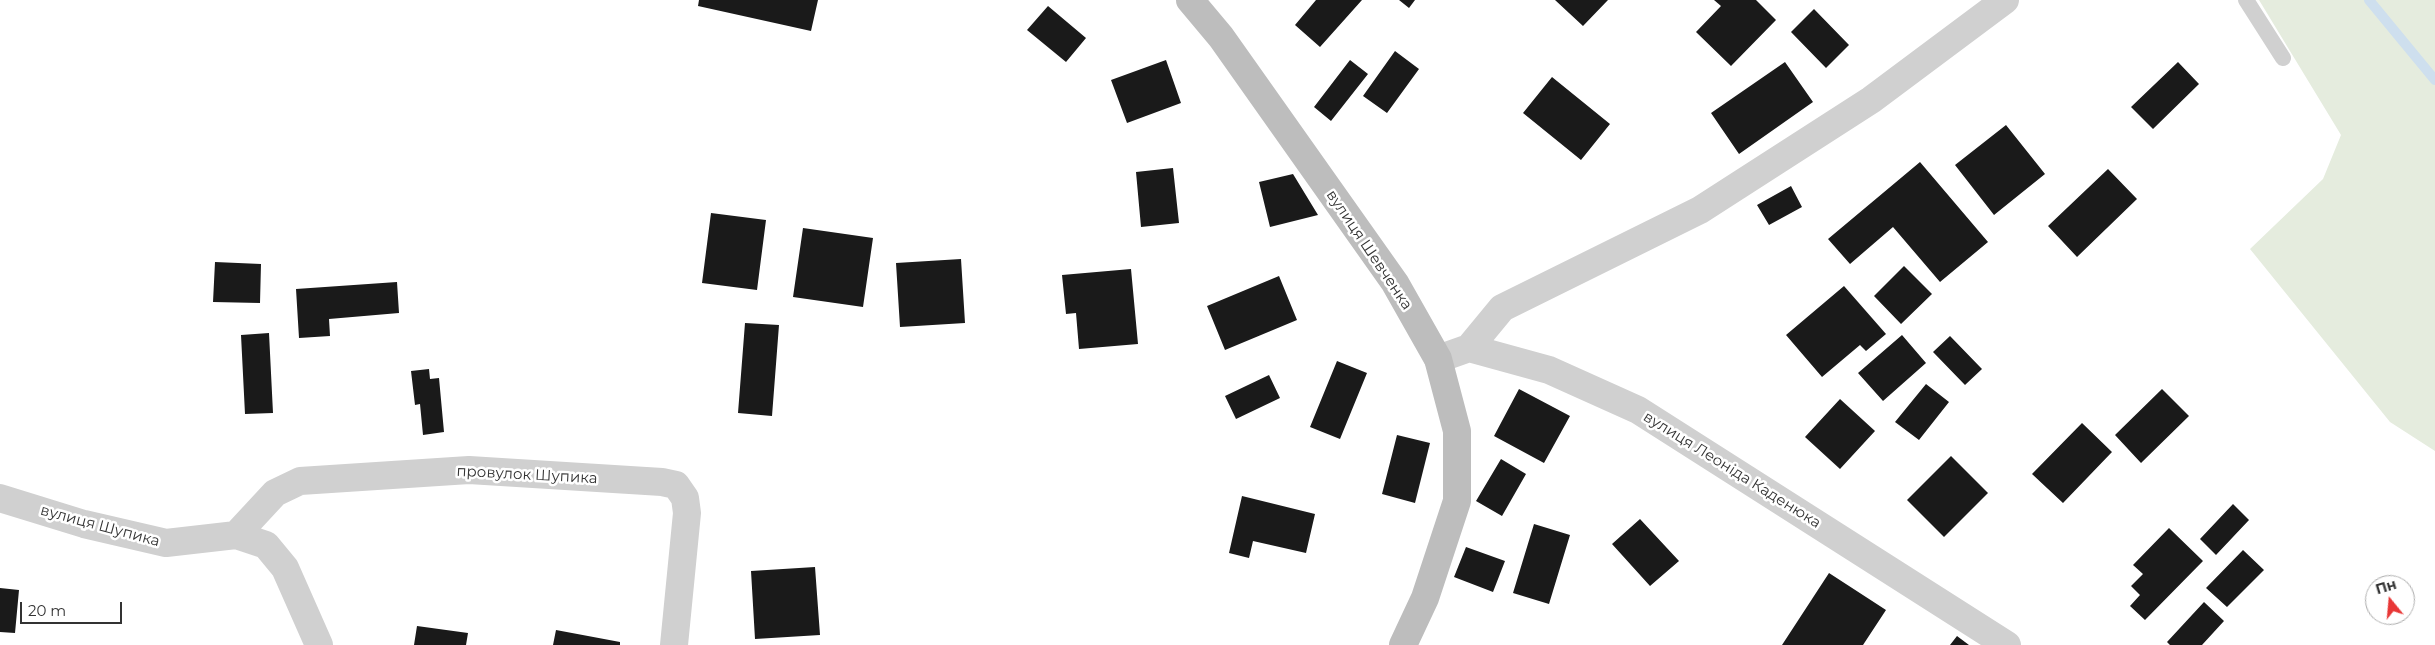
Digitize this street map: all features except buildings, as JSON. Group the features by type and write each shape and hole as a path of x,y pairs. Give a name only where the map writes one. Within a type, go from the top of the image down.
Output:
{"street":[{"name":"вулиця Шевченка","path":"1190,0 1221,37 1396,283 1438,359 1457,431 1457,501 1425,598 1403,645"},
{"path":"1438,359 1469,348 1502,308 1700,210 1871,100 2006,0"},
{"name":"вулиця Леоніда Каденюка","path":"1469,348 1549,370 1638,410 2007,645"},
{"name":"провулок Шупика","path":"236,535 274,493 300,481 469,470 662,482 676,485 685,498 687,512 674,645"},
{"name":"вулиця Шупика","path":"0,498 84,524 166,543 236,535 266,545 285,568 319,645"}],"lane":[{"path":"2246,0 2283,58"}],"shaded area":[{"path":"2259,0 2435,0 2435,451 2390,422 2250,249 2323,179 2341,135"}],"waterway":[{"path":"2369,0 2435,80"}]}
